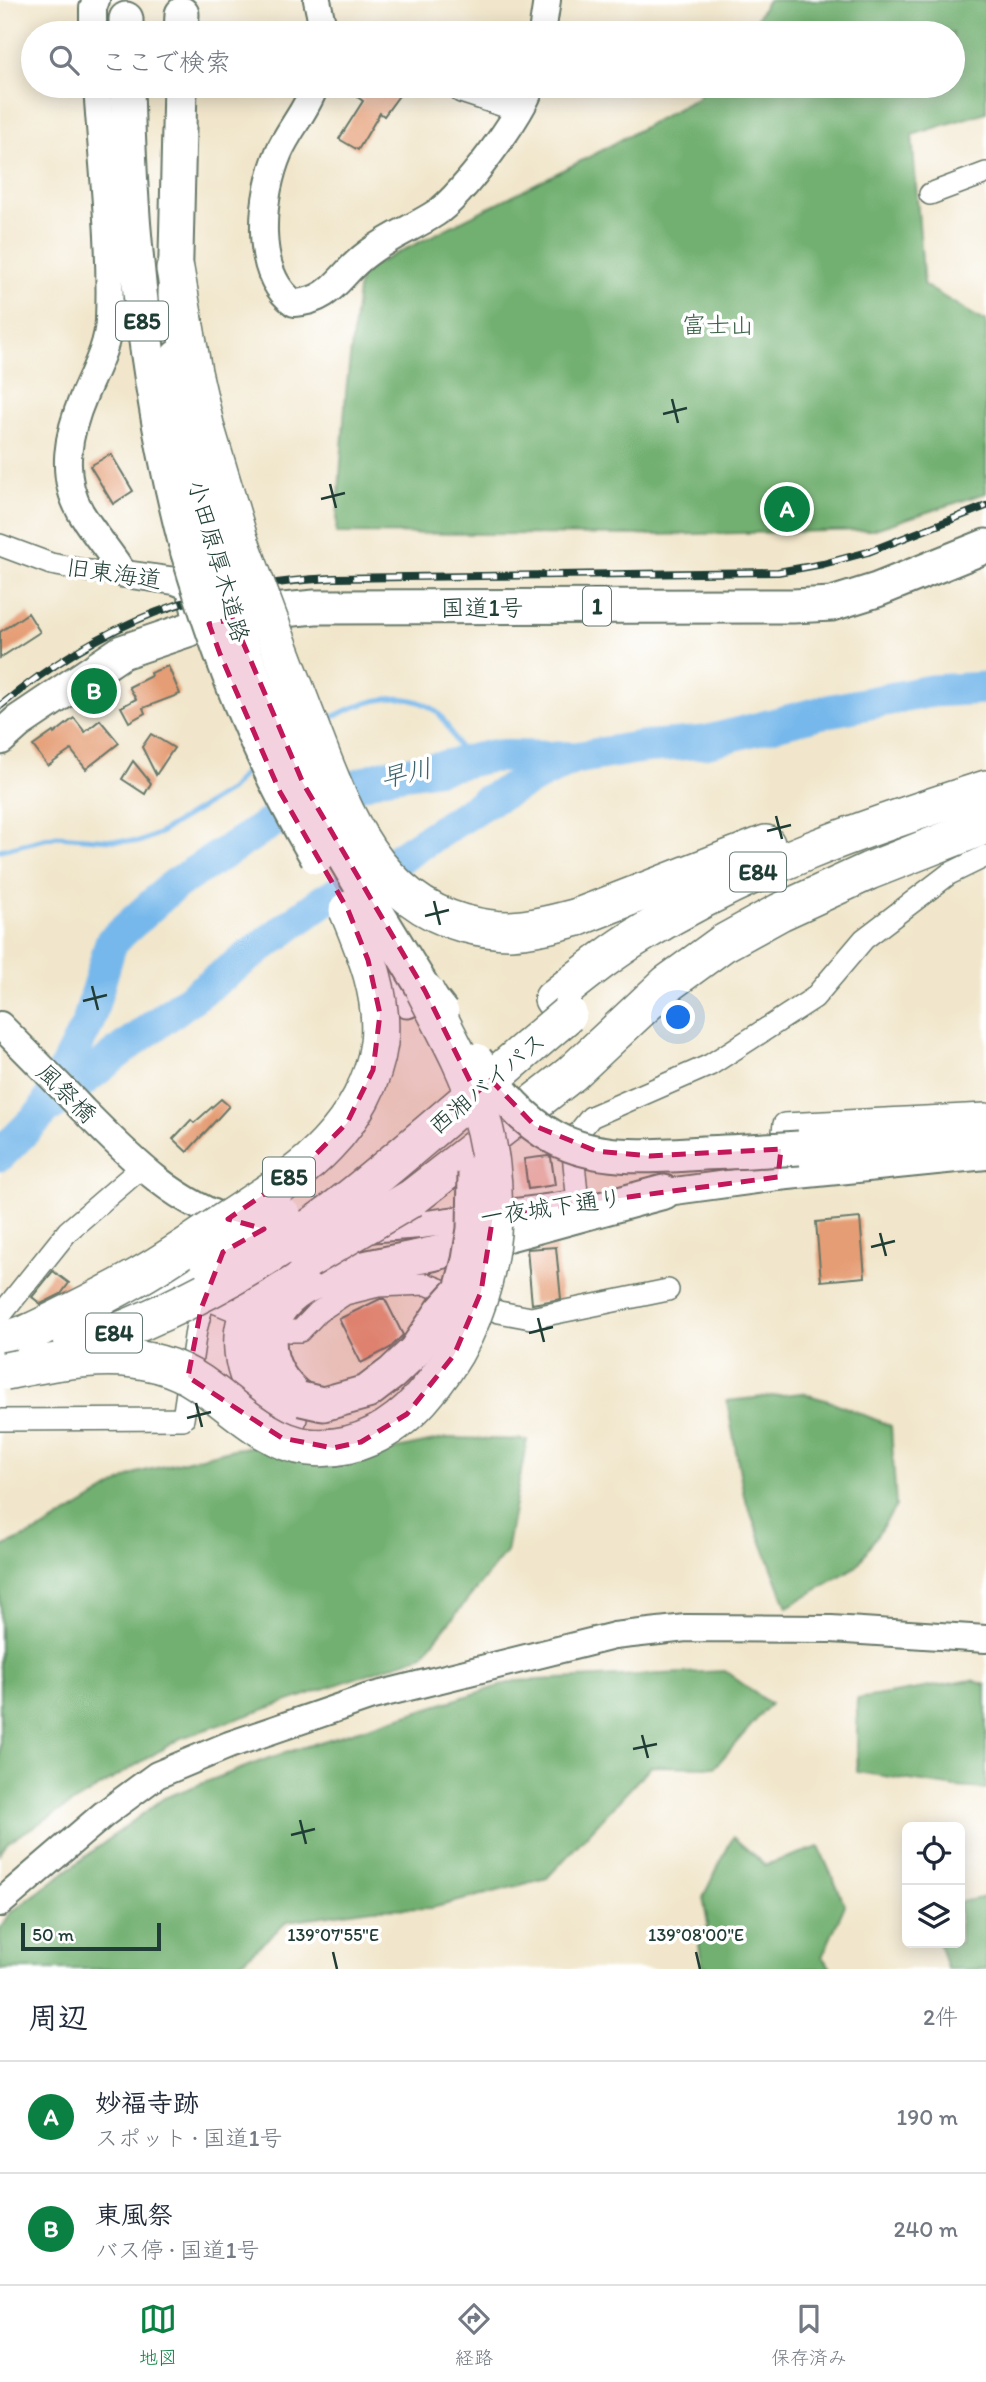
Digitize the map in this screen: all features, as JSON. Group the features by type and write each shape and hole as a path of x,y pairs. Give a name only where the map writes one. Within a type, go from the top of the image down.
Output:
{"highway":[{"name":"小田原厚木道路","path":"127,98 131,204 142,320 163,444 213,547 243,648 277,732 330,835 425,991 505,1098 536,1126 556,1139 577,1147 622,1155 650,1156 799,1148 985,1119"},
{"name":"E85","path":"175,269 180,98"},
{"path":"175,269 206,429 213,547"},
{"name":"国道1号","path":"0,738 18,722 122,652 200,626 262,612 315,607 832,604 877,590 986,546"},
{"name":"小田原厚木道路","path":"213,547 220,654 256,743 280,792 348,910 439,1052 464,1111 476,1196 470,1260 461,1290"},
{"name":"E85","path":"213,547 328,773 347,816 380,869 400,891 423,907 449,919 479,927 509,930 542,926 578,917 783,838 837,822 986,789"},
{"name":"西湘バイパス","path":"6,1347 208,1261 285,1215 560,1006 641,934 696,902 757,872 852,834 986,789"},
{"name":"西湘バイパス","path":"560,1006 717,917 783,886 861,855 986,816"},
{"path":"294,1408 267,1405 246,1370 243,1345 246,1324 255,1302 271,1285 307,1260 412,1198 571,1074 667,984 722,944 780,912 870,871 986,825"},
{"name":"E85","path":"6,1347 87,1305 178,1252 302,1168 347,1122 373,1070 379,1043 380,1014 369,960 348,910"},
{"path":"6,1347 85,1359 119,1357 145,1360 169,1367 197,1381 260,1427 306,1447 333,1448 361,1442 407,1414 454,1355 472,1320 489,1261 492,1224 490,1162 479,1108 469,1079 425,991"},
{"path":"461,1290 456,1319 447,1337 428,1368 410,1388 370,1417 348,1425 325,1428 303,1425 286,1386 276,1374 269,1353 269,1338 279,1311 302,1289 332,1277 437,1253 664,1192"}],"street":[{"path":"93,21 96,0"},
{"path":"317,0 321,21"},
{"path":"544,21 547,0"},
{"path":"98,98 109,323 102,355 67,447 67,468 80,511 124,574"},
{"path":"310,98 279,152 270,174 265,202 265,239 269,270 280,290 294,303 309,302 321,297 336,286 364,255 448,204 483,162 525,98"},
{"path":"479,98 519,111"},
{"path":"930,194 986,173"},
{"name":"旧東海道","path":"0,545 51,564 175,581 190,587 200,626"},
{"path":"578,1203 572,1144 591,1117 710,1065 814,998 864,939 949,874 986,856"},
{"name":"風祭橋","path":"0,1025 138,1164"},
{"path":"778,1177 784,1125 985,1119"},
{"name":"一夜城下通り","path":"138,1164 174,1193 215,1216 253,1227 307,1233 420,1225 778,1177 986,1156"},
{"path":"6,1347 68,1231 138,1164"},
{"path":"0,1420 183,1419 196,1330 204,1298 237,1222"},
{"path":"289,1331 300,1331 317,1312 345,1294 378,1286 426,1284 499,1312 531,1318 668,1290"},
{"path":"204,1298 236,1311"},
{"path":"0,1903 104,1814 157,1775 229,1745 369,1697 614,1636 686,1628 831,1629 986,1639"}],"highlighted area":[{"path":"233,619 303,783 425,991 476,1093 491,1080 535,1126 596,1151 650,1156 781,1149 778,1177 493,1215 481,1292 454,1355 407,1414 361,1442 333,1448 282,1438 188,1377 201,1309 223,1252 264,1229 228,1219 302,1168 347,1123 373,1070 380,1014 368,960 348,910 280,792 209,624"}],"green space":[{"name":"富士山","path":"768,0 986,0 986,112 912,135 924,285 986,320 986,493 872,530 654,535 336,533 346,392 360,272 593,155 697,98 965,98 965,21 755,21"},
{"path":"802,1393 891,1426 896,1506 857,1566 787,1607 744,1496 727,1401"},
{"path":"448,1438 527,1440 506,1552 423,1655 181,1738 8,1842 0,1854 0,1548 41,1530 136,1473 234,1449 265,1445 382,1452"},
{"path":"725,1671 770,1704 715,1767 651,1766 547,1878 432,1908 373,1909 288,1921 233,1969 0,1969 0,1928 9,1914 164,1798 269,1758 515,1681"},
{"path":"972,1680 986,1685 986,1789 857,1772 857,1699"},
{"path":"733,1837 765,1865 819,1847 845,1905 822,1957 832,1969 712,1969 702,1965 699,1944 708,1924 703,1897"},
{"path":"986,1897 986,1969 947,1969 941,1948 965,1948 965,1901"}],"building":[{"path":"359,98 397,98 384,116 380,113 358,150 339,139 363,101"},
{"path":"111,454 133,491 113,504 90,466"},
{"path":"28,613 40,632 0,658 0,632"},
{"path":"168,666 180,694 143,708 145,713 129,722 121,707 136,699 129,687 151,676 150,673"},
{"path":"74,718 85,732 100,720 119,743 86,769 71,750 48,766 33,746"},
{"path":"151,734 174,748 156,775 142,747"},
{"path":"133,761 151,783 145,794 122,779"},
{"path":"221,1099 229,1106 187,1152 173,1139 191,1120 194,1123"},
{"path":"551,1157 555,1185 528,1189 524,1159"},
{"path":"860,1218 865,1277 821,1281 816,1222"},
{"path":"556,1247 561,1299 532,1304 527,1249"},
{"path":"53,1271 69,1283 61,1294 41,1304 32,1297"},
{"path":"385,1299 403,1335 390,1348 361,1363 339,1319"}],"waterway":[{"name":"早川","path":"0,1155 43,1112 88,1023 111,942 174,885 275,820 383,776 491,756 575,758 642,747 705,742 823,712 931,691 986,688"},
{"path":"321,723 349,709 380,700 411,700 426,705 439,714 466,762"},
{"path":"51,1106 125,1047 323,901 395,861 485,802 570,760"},
{"path":"0,850 57,836 139,842 158,834 230,790 255,761"}],"railway":[{"path":"0,706 77,651 116,630 156,612 240,589 334,578 778,572 868,552 986,506"}],"place":[{"name":"妙福寺跡","path":"787,509"},
{"name":"東風祭","path":"94,691"}]}
